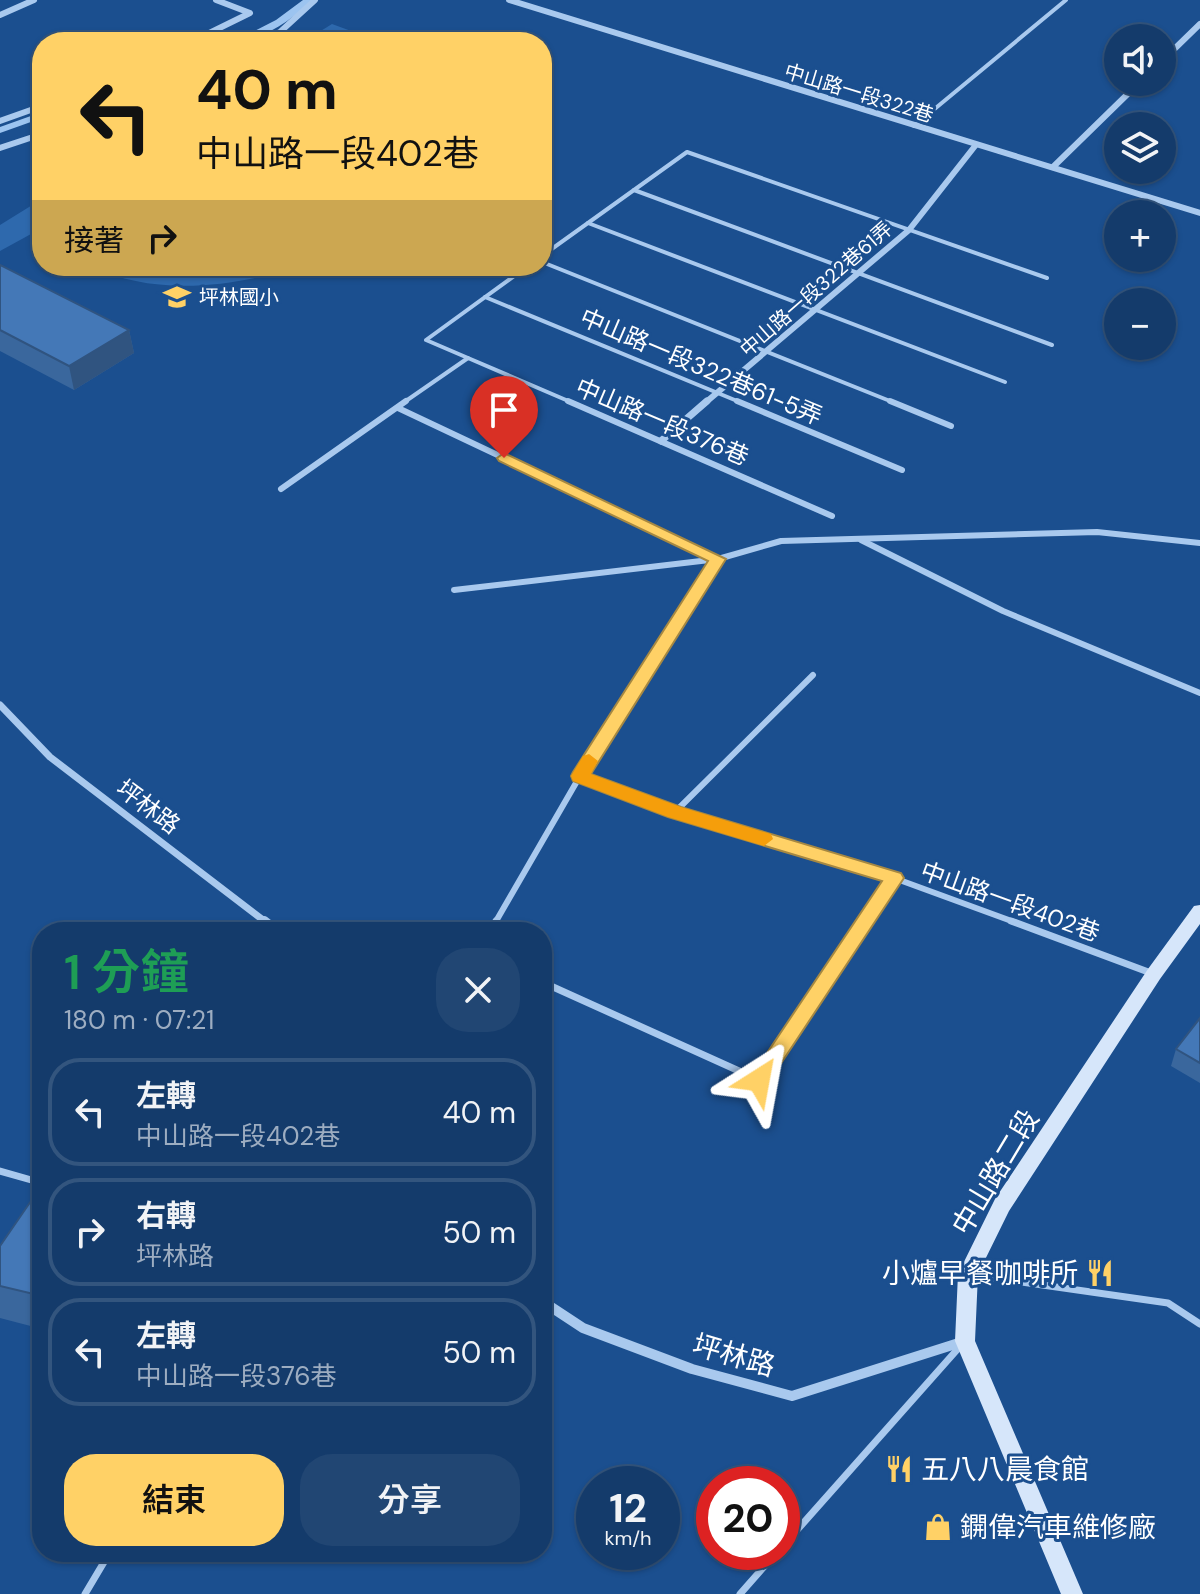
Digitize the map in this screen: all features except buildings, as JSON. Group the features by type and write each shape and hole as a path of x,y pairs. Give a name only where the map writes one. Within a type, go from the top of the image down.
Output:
{"main road":[{"name":"中山路二段","path":"1072,1594 965,1341 968,1274 1002,1205 1154,974 1200,911"}],"street":[{"path":"0,15 34,0"},
{"path":"211,32 250,13 216,0"},
{"path":"280,32 315,0"},
{"name":"中山路一段322巷","path":"509,0 1200,213"},
{"path":"1176,47 1200,24"},
{"path":"1053,167 1126,96"},
{"path":"0,121 32,110"},
{"path":"0,148 32,137"},
{"name":"中山路一段322巷61弄","path":"661,441 909,230 975,146"},
{"name":"坪林路","path":"0,705 50,757 265,922"},
{"name":"坪林路","path":"552,1308 583,1328 665,1359 792,1396 965,1341"}],"lane":[{"path":"914,126 1066,0"},
{"path":"552,249 687,152 1047,278"},
{"path":"634,190 1052,345"},
{"path":"588,223 1005,382"},
{"path":"552,266 951,426"},
{"path":"468,358 426,340 514,276"},
{"name":"中山路一段322巷61-5弄","path":"485,297 902,470"},
{"path":"281,489 468,358"},
{"name":"中山路一段376巷","path":"468,358 832,516"},
{"path":"398,408 718,559"},
{"path":"454,590 718,559 781,541 1097,532 1200,543"},
{"path":"858,538 1003,611 1200,693"},
{"path":"496,922 580,776 718,559"},
{"path":"675,812 813,675"},
{"name":"中山路一段402巷","path":"580,776 675,812 894,878 1154,974"},
{"path":"552,987 759,1080 894,878"},
{"path":"0,1171 32,1180"},
{"path":"968,1274 1168,1303 1200,1324"},
{"path":"800,1527 965,1341"},
{"path":"85,1594 104,1562"},
{"path":"740,1594 761,1570"}],"shaded area":[{"path":"332,24 354,32 319,32"},
{"path":"32,205 32,233 0,251 0,225"},
{"path":"116,276 260,276 194,286 140,282"}],"waterway":[{"path":"258,32 279,22 309,0"},
{"path":"0,130 32,119"}],"slow traffic":[{"path":"589,761 580,776 675,812 764,839"}],"place":[{"name":"坪林國小","path":"177,297"},
{"name":"小爐早餐咖啡所","path":"1100,1273"},
{"name":"五八八晨食館","path":"899,1469"},
{"name":"鐦偉汽車維修廠","path":"938,1527"}],"route":[{"path":"504,458 718,559 580,776 675,812 894,878 759,1080"}]}
